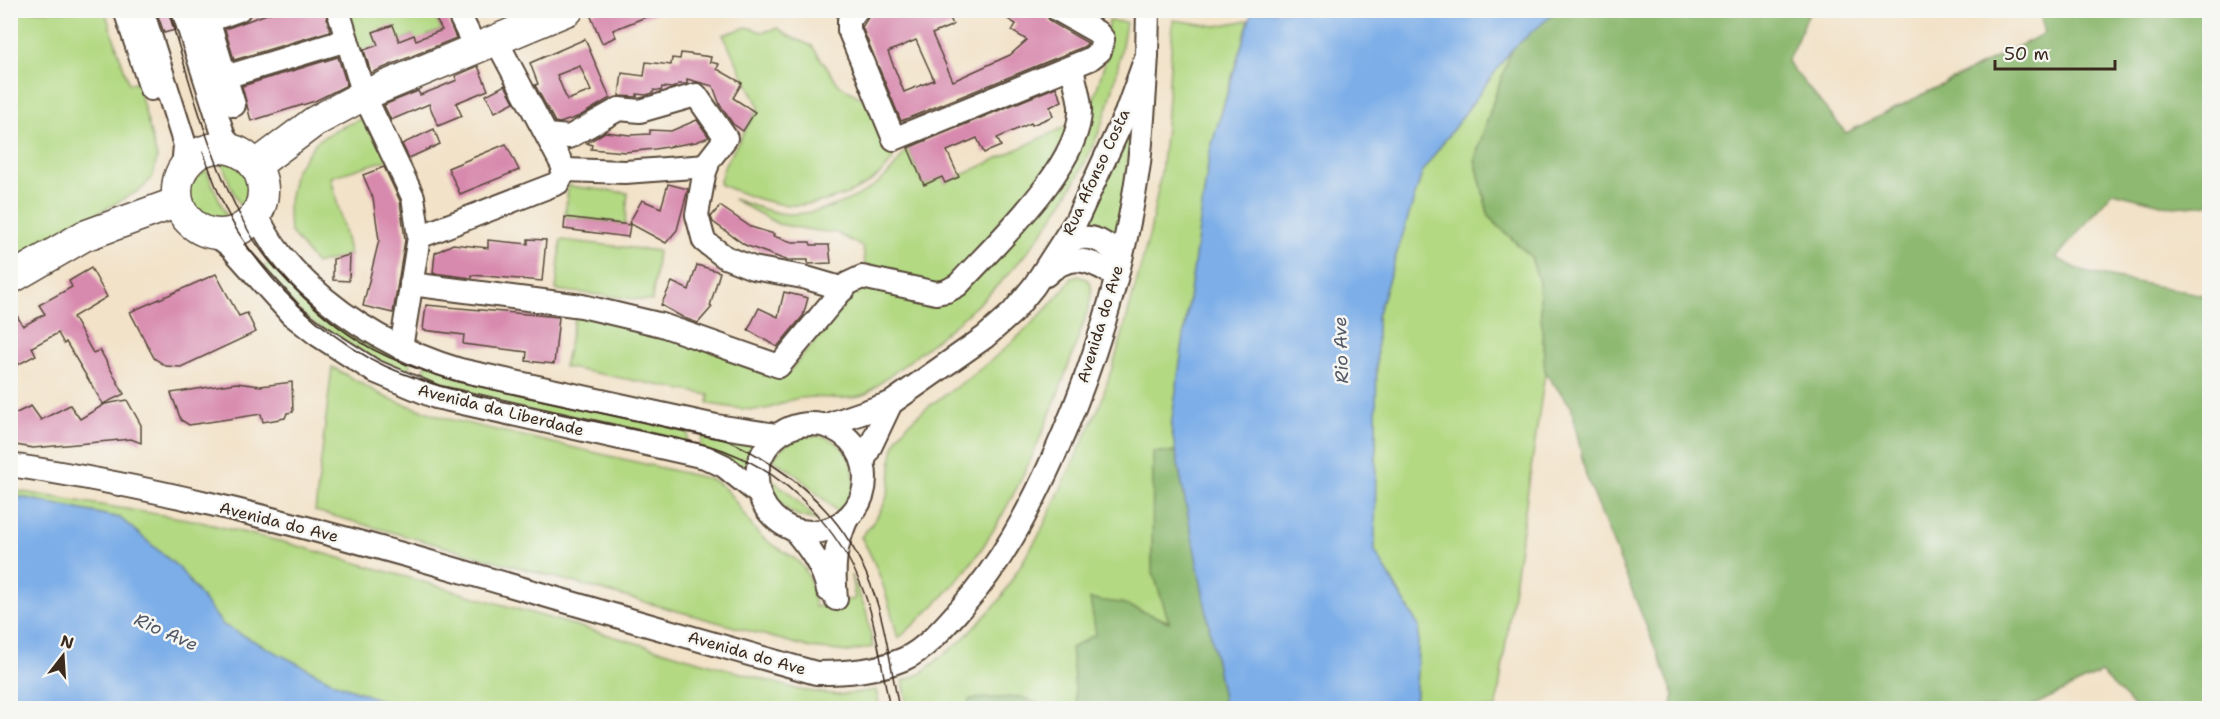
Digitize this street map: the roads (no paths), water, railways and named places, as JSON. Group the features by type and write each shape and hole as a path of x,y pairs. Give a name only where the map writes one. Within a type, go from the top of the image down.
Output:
{"main road":[{"path":"245,158 364,95 568,10"},
{"path":"223,148 245,158 261,177 262,202 257,213 246,226 226,234 214,234 201,230 191,223 178,202 178,179 191,158 207,149 223,148"},
{"path":"10,279 84,236 178,202"}],"street":[{"path":"125,10 151,89 166,85"},
{"path":"142,10 185,145 183,169"},
{"path":"183,10 223,134 228,143 245,158"},
{"path":"234,105 206,16 239,10"},
{"path":"338,10 364,95 412,197 419,237 400,348"},
{"path":"457,10 486,45 547,135 565,170"},
{"path":"856,10 849,20 849,30 894,139 1072,67 1090,59 1100,51 1103,39 1097,32 1058,10"},
{"name":"Rua Afonso Costa","path":"826,425 891,403 985,337 1012,313 1034,286 1076,221 1107,156 1147,55 1148,10"},
{"path":"225,77 347,40"},
{"name":"Avenida do Ave","path":"10,465 172,494 274,519 816,673 868,670 906,659 937,635 972,596 1001,557 1035,498 1070,420 1105,320 1128,227 1138,163 1147,55"},
{"path":"411,284 582,306 662,325 779,366 847,284 862,278 936,293 947,291 958,285 1043,192 1060,166 1075,135 1080,108 1072,67"},
{"path":"547,135 569,137 619,110 640,111 696,95 726,138 707,166 697,214 704,241 725,257 753,268 803,277 844,289"},
{"path":"565,170 625,172 707,166"},
{"path":"419,237 558,183 565,170"},
{"name":"Avenida da Liberdade","path":"257,213 266,234 279,253 323,298 364,329 428,360 460,370 716,426 776,435"},
{"name":"Avenida da Liberdade","path":"214,234 230,246 291,314 318,335 374,371 436,397 705,457 724,466 758,493"},
{"path":"1062,244 1072,239 1086,237 1100,240 1118,266"},
{"path":"1034,286 1052,269 1069,260 1087,260 1118,266"},
{"name":"Rua Afonso Costa","path":"863,462 891,403"},
{"path":"809,423 826,425 843,433 855,446 863,462 866,480 862,498 853,513 830,529 812,532 794,530 778,522 772,516 758,493 756,480 760,457 766,445 776,435 792,426 809,423"},
{"path":"794,530 814,554 824,573 833,600 836,551 847,518"}],"water":[{"name":"Rio Ave","path":"1252,11 1557,11 1512,49 1423,170 1377,316 1375,551 1419,627 1415,708 1225,708 1171,427 1210,151"},
{"name":"Rio Ave","path":"11,495 120,518 179,568 223,625 335,683 402,708 51,708 38,701 11,695"}],"tram line":[{"path":"168,10 202,124 235,206 260,248 304,298 357,340 413,367 494,390 722,439 741,446 771,464 808,492 824,508 838,524 861,562 878,606 899,708"},
{"path":"203,151 231,220 256,258 300,307 333,335 369,358 408,376 449,389 720,449 753,464 798,495 834,536 861,584 873,622 890,708"}]}
